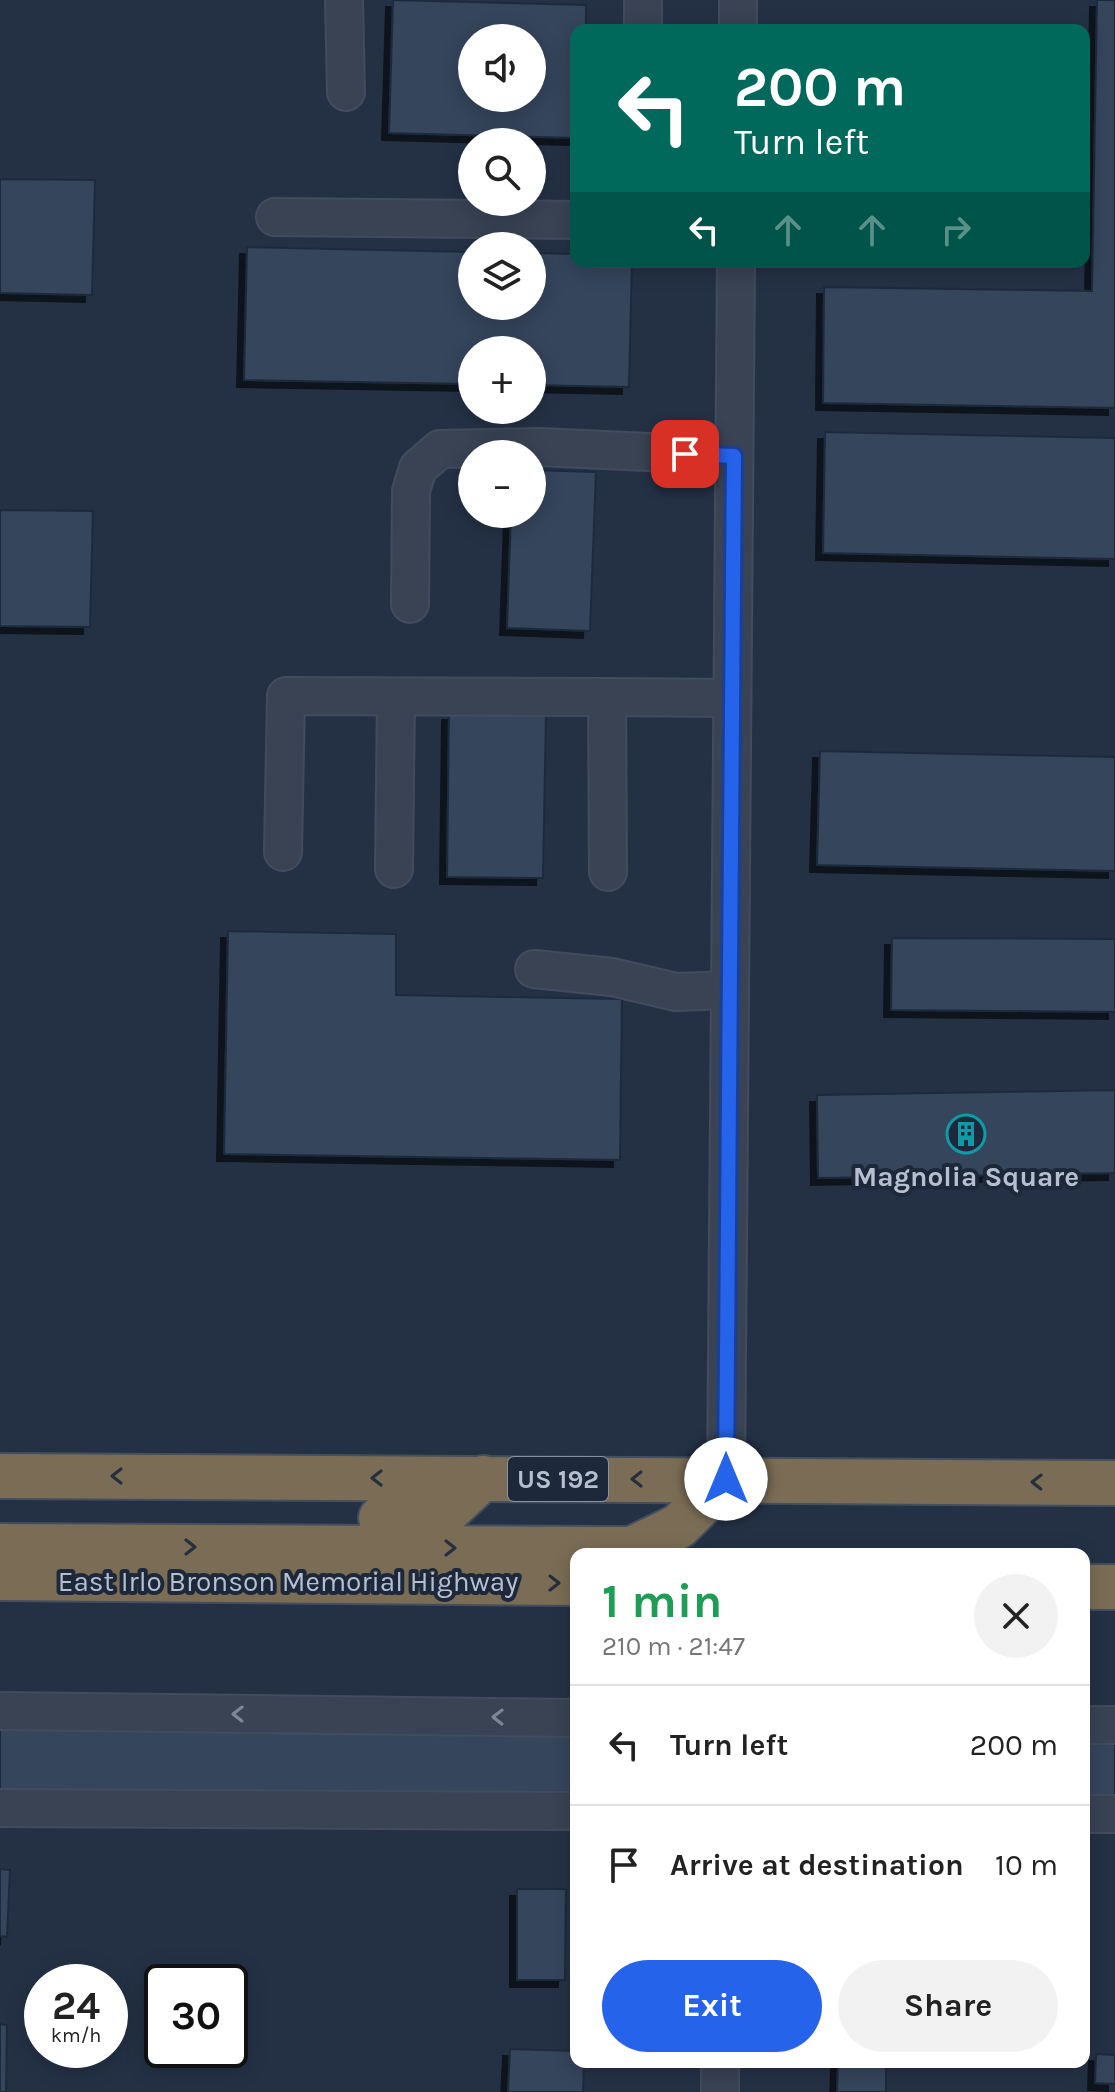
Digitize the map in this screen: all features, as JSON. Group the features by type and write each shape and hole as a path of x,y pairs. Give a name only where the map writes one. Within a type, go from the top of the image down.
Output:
{"highway":[{"name":"US 192","path":"0,1476 1115,1483"},
{"path":"0,1515 439,1519 483,1478"},
{"path":"634,1548 679,1526 726,1479"},
{"path":"0,1546 570,1549"},
{"name":"East Irlo Bronson Memorial Highway","path":"0,1578 570,1583"},
{"path":"1090,1587 1115,1587"}],"street":[{"path":"344,0 346,92"},
{"path":"643,0 643,24"},
{"path":"738,0 738,24"},
{"path":"275,217 570,220"},
{"path":"726,1479 736,268"},
{"path":"410,604 411,491 418,468 440,449 540,447 734,456"},
{"path":"283,852 286,696 732,698"},
{"path":"394,869 396,697"},
{"path":"607,697 608,872"},
{"path":"534,969 612,977 676,992 729,990"},
{"path":"0,1711 570,1718"},
{"path":"1090,1725 1115,1725"},
{"path":"0,1808 570,1811"},
{"path":"1090,1814 1115,1814"},
{"path":"720,2068 720,2092"}],"building":[{"path":"393,0 586,5 586,24 570,24 570,138 546,137 546,128 458,128 458,135 389,133"},
{"path":"1097,0 1115,0 1115,408 823,403 824,287 1092,291"},
{"path":"0,179 95,180 92,295 0,293"},
{"path":"247,247 458,252 458,320 546,320 546,253 570,254 570,268 632,268 629,387 546,385 546,336 458,336 458,384 244,380"},
{"path":"825,432 1115,438 1115,559 823,553"},
{"path":"546,470 596,472 590,631 507,628 511,528 546,528"},
{"path":"0,510 93,511 90,627 0,626"},
{"path":"449,713 546,715 543,878 447,877"},
{"path":"820,751 1115,757 1115,871 817,865"},
{"path":"228,931 396,934 396,995 622,999 620,1160 224,1154"},
{"path":"892,938 1115,939 1115,1012 891,1010"},
{"name":"Magnolia Square","path":"1115,1090 1115,1173 818,1178 817,1095"},
{"path":"0,1727 570,1731 570,1796 0,1792"},
{"path":"1090,1737 1115,1737 1115,1801 1090,1801"},
{"path":"0,1869 10,1870 7,1937 0,1936"},
{"path":"517,1889 566,1889 565,1980 517,1980"},
{"path":"0,2024 7,2025 6,2092 0,2092"},
{"path":"510,2049 570,2051 570,2068 584,2068 583,2092 508,2092"},
{"path":"1096,2054 1115,2055 1115,2084 1095,2083"},
{"path":"838,2068 886,2068 886,2092 837,2092"}],"place":[{"name":"Magnolia Square","path":"966,1134"}],"route":[{"path":"685,454 734,456 726,1479"}]}
